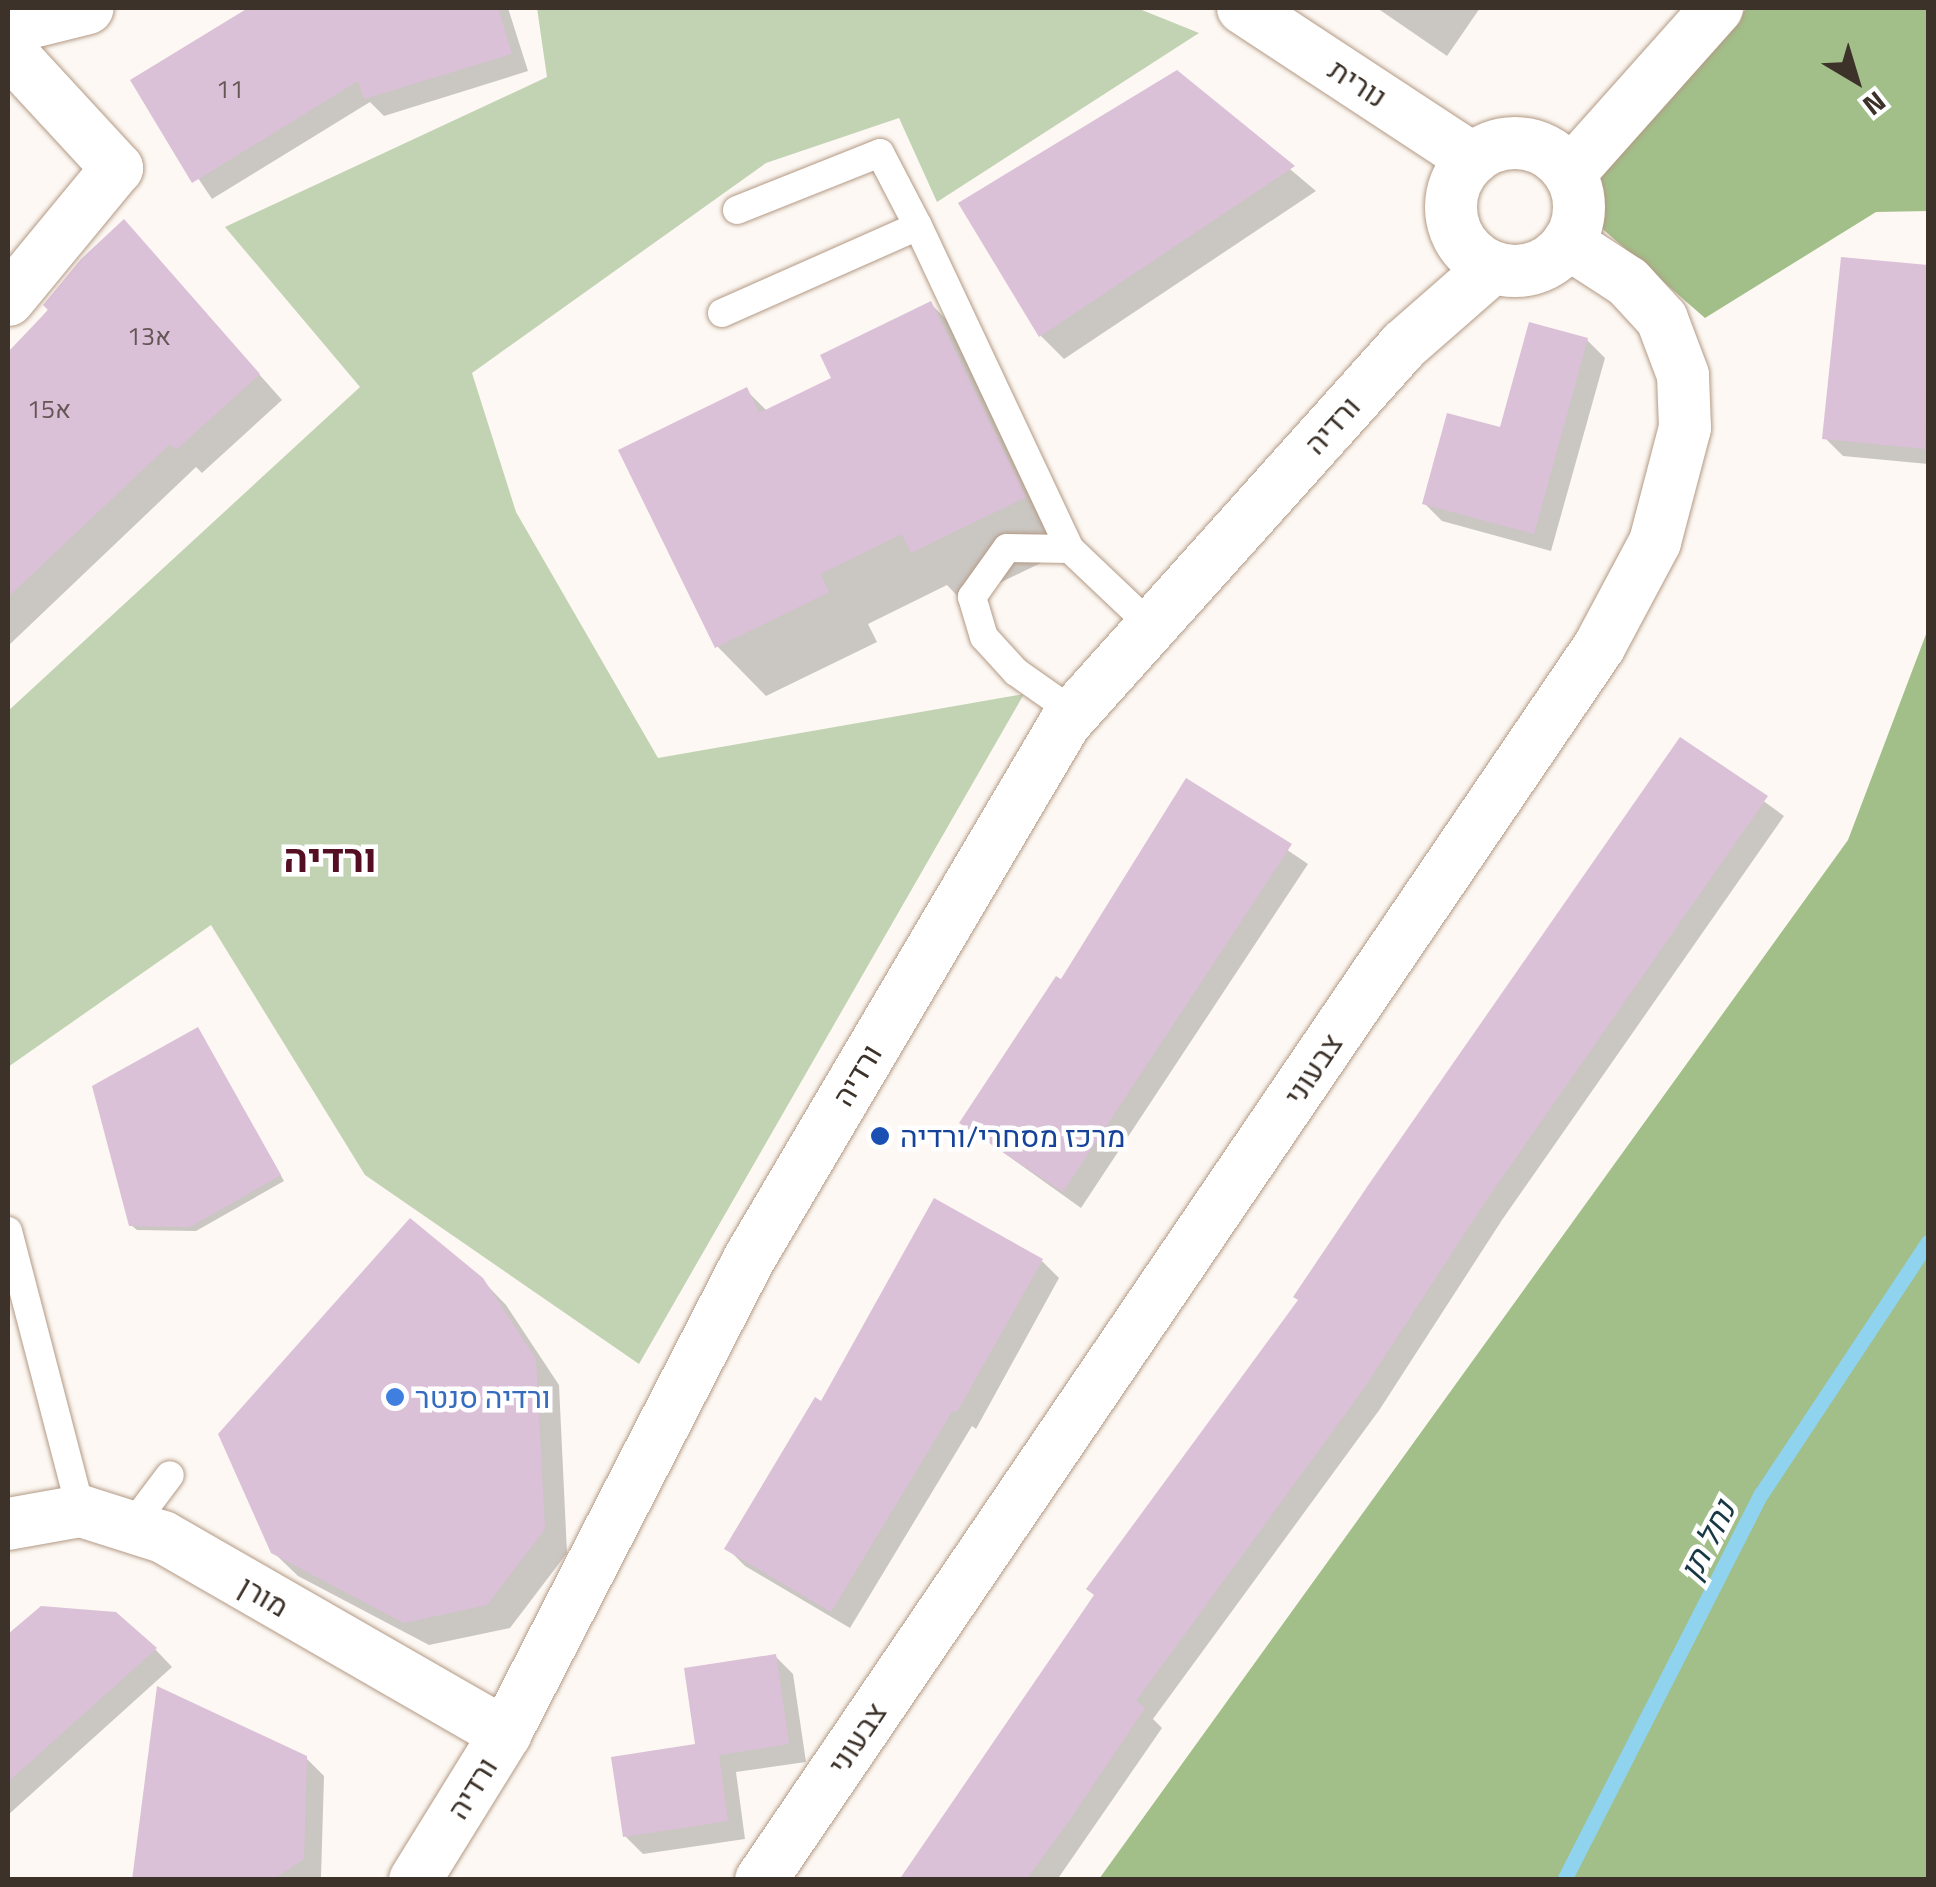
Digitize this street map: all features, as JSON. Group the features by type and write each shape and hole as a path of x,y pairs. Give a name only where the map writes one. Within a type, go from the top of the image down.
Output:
{"street":[{"path":"8,28 88,8"},
{"name":"נורית","path":"1243,8 1473,159"},
{"path":"1556,161 1669,8"},
{"path":"1556,161 1716,8"},
{"path":"8,50 117,168 8,300"},
{"path":"8,247 94,142"},
{"path":"1507,144 1556,161 1580,208 1568,243 1534,268 1477,254 1452,198 1473,159 1507,144"},
{"name":"צבעוני","path":"761,1880 1599,647 1655,542 1686,428 1683,375 1662,319 1628,282 1568,243"},
{"name":"ורדיה","path":"416,1880 505,1734 749,1259 1073,712 1404,345 1477,254"},
{"name":"מורן","path":"8,1524 81,1512 163,1538 505,1734"}],"lane":[{"path":"737,210 880,153 1070,549 1151,626"},
{"path":"722,312 918,226"},
{"path":"1070,549 1008,548 972,597 984,637 1016,672 1073,712"},
{"path":"8,1231 81,1512"},
{"path":"130,1528 170,1475"}],"green space":[{"path":"537,8 1137,8 1199,33 937,202 899,118 766,163 472,373 516,512 658,758 1024,694 639,1364 365,1175 211,925 8,1067 8,711 360,387 225,227 547,77"},
{"path":"1747,8 1928,8 1928,211 1876,212 1705,318 1598,225 1598,195 1602,168"},
{"path":"1928,629 1928,1879 1099,1879 1848,840"}],"building":[{"path":"248,8 498,8 512,54 364,99 358,81 192,183 130,80"},
{"path":"1177,70 1295,166 1039,337 958,203"},
{"path":"124,219 260,374 176,450 170,444 8,597 8,352 48,310 43,305 81,259"},
{"path":"1841,257 1928,265 1925,449 1822,439"},
{"path":"931,301 1026,497 911,553 902,534 820,574 829,592 715,648 618,450 747,387 759,413 831,378 820,355"},
{"path":"1529,322 1588,338 1534,534 1422,504 1447,413 1500,427"},
{"path":"1680,737 1768,796 1485,1202 1362,1391 1136,1701 1145,1708 1069,1821 1026,1880 899,1880 1094,1595 1086,1589 1298,1300 1293,1297 1369,1184"},
{"path":"1186,778 1292,844 1063,1192 959,1123 1056,976 1061,979"},
{"path":"198,1027 281,1175 190,1227 129,1226 92,1086"},
{"path":"934,1198 1043,1259 957,1412 953,1410 831,1612 724,1549 815,1397 821,1401"},
{"name":"ורדיה סנטר","path":"410,1218 483,1278 536,1359 545,1529 487,1605 404,1623 271,1553 218,1434"},
{"path":"41,1606 116,1612 157,1648 8,1782 8,1634"},
{"path":"776,1654 789,1744 719,1755 728,1821 623,1837 611,1757 695,1744 684,1668"},
{"path":"157,1686 307,1756 304,1859 272,1880 132,1880"}],"waterway":[{"name":"נחל תן","path":"1564,1880 1761,1494 1928,1242"}],"place":[{"name":"מרכז מסחרי/ורדיה","path":"880,1136"},
{"name":"ורדיה סנטר","path":"395,1397"}],"district":[{"name":"ורדיה","path":"330,858"}]}
